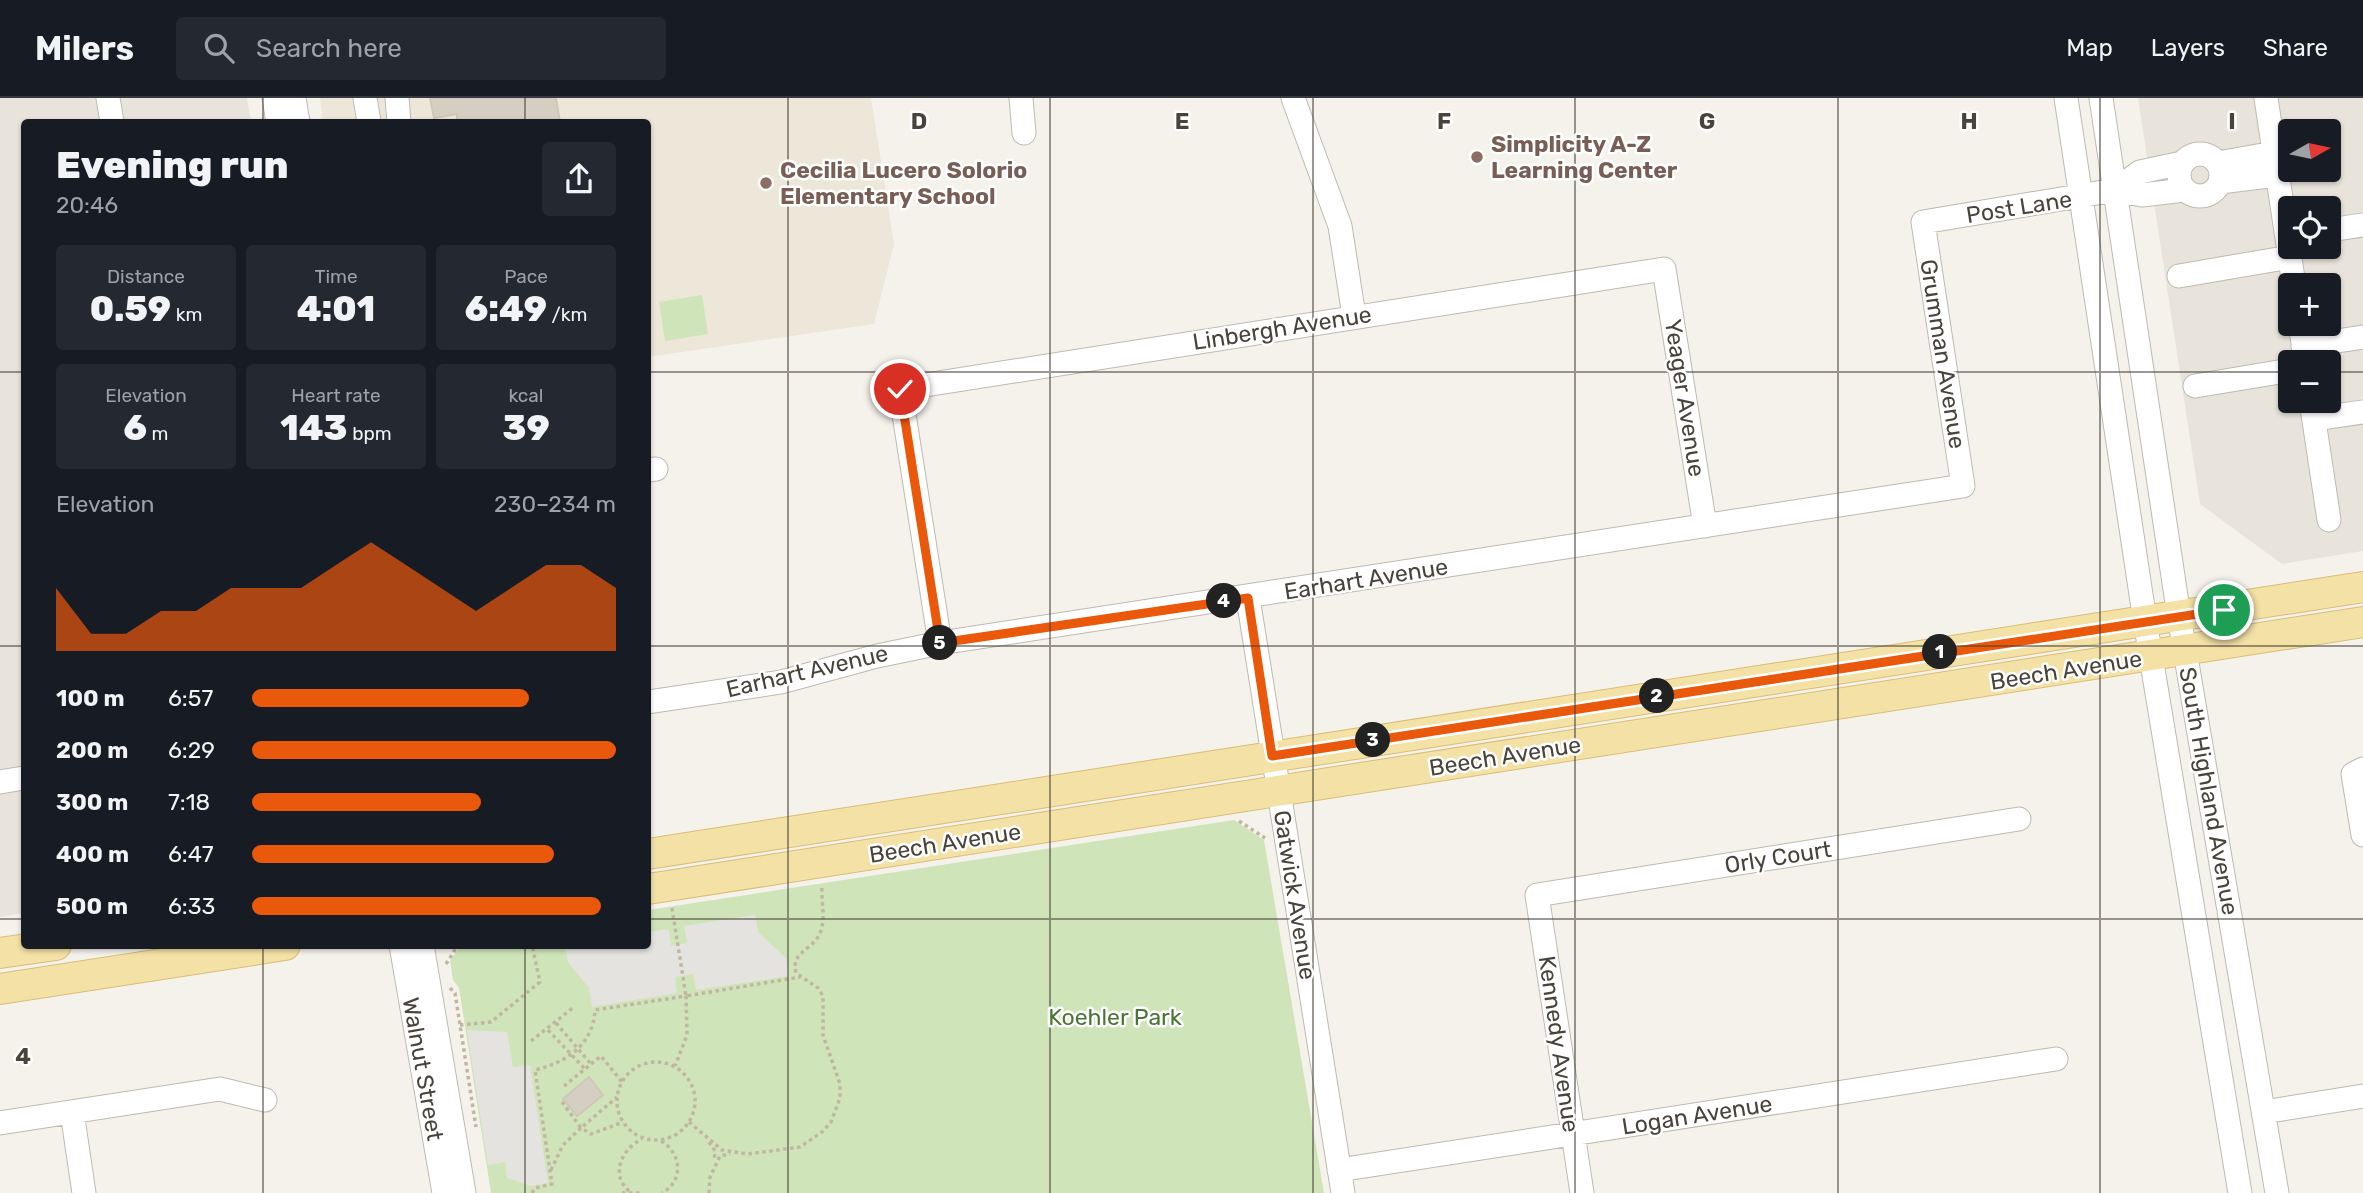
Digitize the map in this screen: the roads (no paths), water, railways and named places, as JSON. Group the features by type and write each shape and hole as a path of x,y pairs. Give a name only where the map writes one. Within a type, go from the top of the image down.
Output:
{"main road":[{"name":"Beech Avenue","path":"651,854 2363,587"},
{"name":"Beech Avenue","path":"659,897 1278,791 2363,622"},
{"path":"0,953 28,949"},
{"path":"0,989 259,949"}],"street":[{"path":"108,98 112,119"},
{"path":"274,98 278,119"},
{"path":"294,98 298,119"},
{"path":"365,98 368,119"},
{"path":"397,98 399,119"},
{"path":"1021,98 1024,133"},
{"path":"1293,98 1340,226 1354,316"},
{"name":"South Highland Avenue","path":"2066,98 2145,621 2240,1193"},
{"name":"South Highland Avenue","path":"2101,98 2179,616 2277,1193"},
{"path":"2266,98 2281,196"},
{"path":"2115,190 2140,172 2182,163 2200,153 2207,154 2219,172"},
{"path":"2182,163 2179,177 2190,194 2205,196 2211,193 2219,172"},
{"path":"2219,172 2276,164"},
{"path":"2115,190 2143,195 2185,190"},
{"name":"Post Lane","path":"1923,222 2115,190"},
{"name":"Grumman Avenue","path":"1923,222 1963,486"},
{"path":"2341,228 2363,225"},
{"path":"2179,276 2278,246"},
{"name":"Linbergh Avenue","path":"940,643 900,389 1664,269"},
{"name":"Yeager Avenue","path":"1664,269 1705,526"},
{"path":"2303,344 2363,337"},
{"path":"2195,386 2278,372"},
{"path":"2341,411 2363,412"},
{"path":"2313,413 2329,520"},
{"name":"Earhart Avenue","path":"651,702 781,682 877,656 940,643 1248,598 1963,486"},
{"name":"Gatwick Avenue","path":"1248,598 1343,1193"},
{"path":"2358,771 2363,835"},
{"path":"0,782 21,778"},
{"name":"Orly Court","path":"1537,895 2019,819"},
{"name":"Kennedy Avenue","path":"1537,895 1582,1193"},
{"name":"Walnut Street","path":"402,949 444,1193"},
{"name":"Walnut Street","path":"423,949 464,1193"},
{"name":"Logan Avenue","path":"1339,1170 2056,1059"},
{"path":"0,1124 220,1088 265,1100"},
{"path":"2264,1112 2363,1096"},
{"path":"72,1112 83,1193"}],"place":[{"name":"Simplicity A-Z Learning Center","path":"1477,157"},
{"name":"Cecilia Lucero Solorio Elementary School","path":"766,183"}],"park label":[{"name":"Koehler Park","path":"1115,1017"}]}
